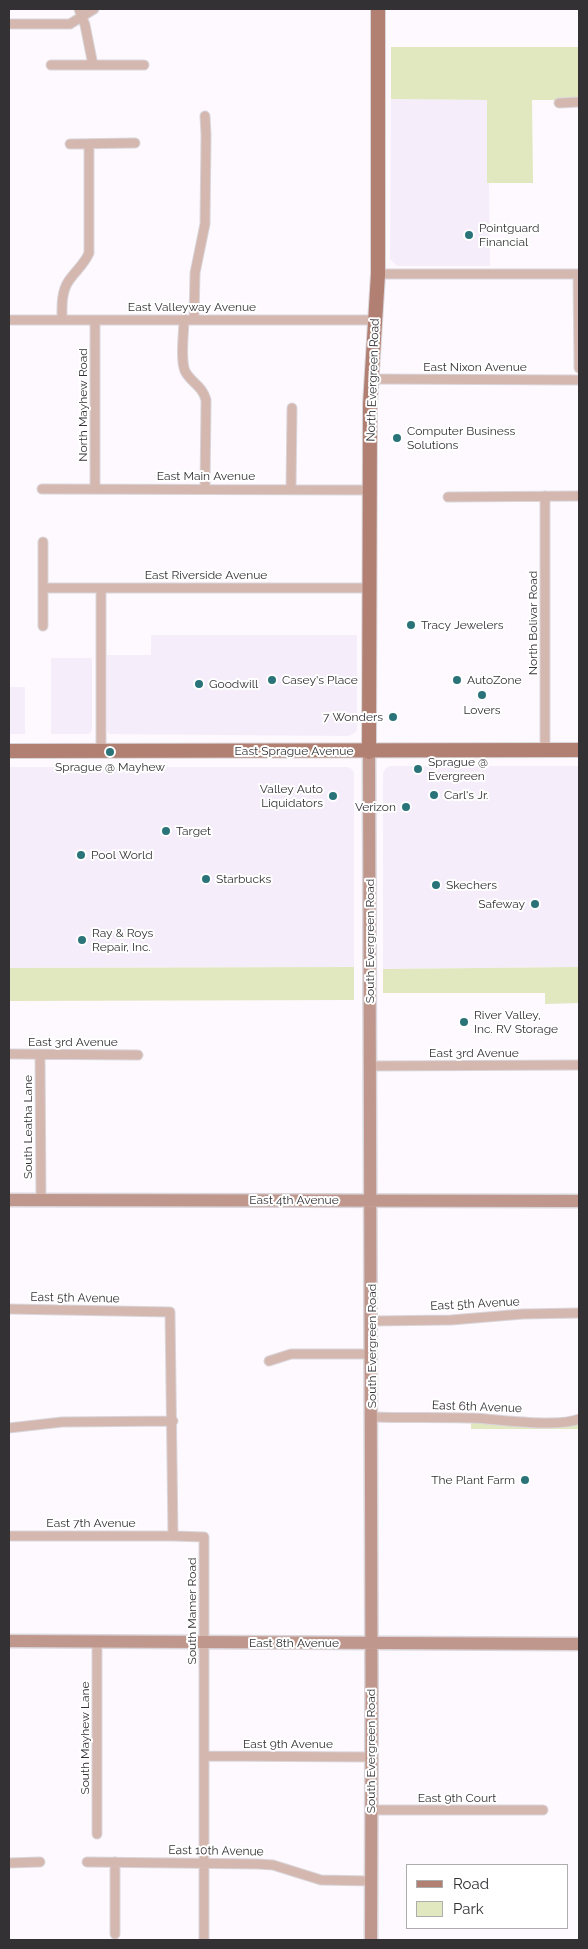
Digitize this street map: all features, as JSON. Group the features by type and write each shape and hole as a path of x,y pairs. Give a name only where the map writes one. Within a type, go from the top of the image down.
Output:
{"main road":[{"name":"North Evergreen Road","path":"370,752 371,379 378,274 378,9"},
{"name":"East Sprague Avenue","path":"9,751 370,752 579,750"},
{"name":"South Evergreen Road","path":"370,752 370,1200 372,1321 371,1940"},
{"name":"East 4th Avenue","path":"9,1200 579,1201"},
{"name":"East 8th Avenue","path":"9,1640 579,1644"}],"street":[{"path":"9,24 70,24 81,12 94,9"},
{"path":"81,12 93,65"},
{"path":"51,66 144,65"},
{"path":"559,103 579,102"},
{"path":"194,319 195,273 205,224 205,116"},
{"path":"70,144 136,144"},
{"path":"62,320 63,296 68,282 84,263 89,253 89,144"},
{"path":"378,274 579,274 579,368"},
{"path":"184,319 184,366 189,378 200,387 206,400 205,489"},
{"name":"East Valleyway Avenue","path":"9,320 375,320"},
{"name":"North Mayhew Road","path":"95,321 95,489"},
{"name":"East Nixon Avenue","path":"371,379 579,380"},
{"path":"291,489 292,408"},
{"name":"East Main Avenue","path":"42,489 370,490"},
{"name":"North Bolivar Road","path":"545,496 545,750"},
{"path":"448,497 579,496"},
{"path":"43,542 43,626"},
{"name":"East Riverside Avenue","path":"43,588 370,588"},
{"path":"101,588 101,751"},
{"name":"East 3rd Avenue","path":"9,1054 138,1055"},
{"name":"South Leatha Lane","path":"40,1054 41,1199"},
{"name":"East 3rd Avenue","path":"370,1066 579,1065"},
{"name":"East 5th Avenue","path":"9,1309 170,1312 173,1421"},
{"name":"East 5th Avenue","path":"372,1321 451,1320 523,1314 579,1313"},
{"path":"269,1361 291,1354 372,1354"},
{"name":"East 6th Avenue","path":"372,1417 472,1418 528,1422 572,1422 579,1418"},
{"path":"9,1428 62,1422 173,1421 173,1536"},
{"name":"East 7th Avenue","path":"9,1536 173,1536"},
{"name":"South Mamer Road","path":"173,1536 204,1537 204,1940"},
{"name":"South Mayhew Lane","path":"97,1641 97,1834"},
{"name":"East 9th Avenue","path":"205,1756 371,1757"},
{"name":"East 9th Court","path":"371,1810 543,1810"},
{"path":"9,1863 40,1862"},
{"name":"East 10th Avenue","path":"87,1862 273,1865 321,1880 371,1881"},
{"path":"115,1862 115,1934"}],"shaded area":[{"path":"391,99 487,100 490,266 397,266 390,259"},
{"path":"151,635 357,635 357,730 348,736 109,734 107,731 107,655 151,655"},
{"path":"51,658 92,658 92,730 89,734 51,734"},
{"path":"9,687 25,687 25,734 9,734"},
{"path":"390,766 579,766 579,967 383,969 383,773"},
{"path":"9,767 347,767 352,769 354,773 354,967 9,968"}],"green space":[{"path":"391,47 579,47 579,100 532,100 533,183 487,183 487,100 391,99"},
{"path":"354,967 354,1000 9,1001 9,968"},
{"path":"579,967 579,1003 545,1004 545,993 383,993 383,969"},
{"path":"471,1421 535,1425 579,1425 579,1429 471,1429"}],"place":[{"name":"Pointguard Financial","path":"469,235"},
{"name":"Computer Business Solutions","path":"397,438"},
{"name":"Tracy Jewelers","path":"411,625"},
{"name":"Casey's Place","path":"272,680"},
{"name":"AutoZone","path":"457,680"},
{"name":"Goodwill","path":"199,684"},
{"name":"Lovers","path":"482,695"},
{"name":"7 Wonders","path":"393,717"},
{"name":"Sprague @ Mayhew","path":"110,752"},
{"name":"Sprague @ Evergreen","path":"418,769"},
{"name":"Carl's Jr.","path":"434,795"},
{"name":"Valley Auto Liquidators","path":"333,796"},
{"name":"Verizon","path":"406,807"},
{"name":"Target","path":"166,831"},
{"name":"Pool World","path":"81,855"},
{"name":"Starbucks","path":"206,879"},
{"name":"Skechers","path":"436,885"},
{"name":"Safeway","path":"535,904"},
{"name":"Ray & Roys Repair, Inc.","path":"82,940"},
{"name":"River Valley, Inc. RV Storage","path":"464,1022"},
{"name":"The Plant Farm","path":"525,1480"}]}
